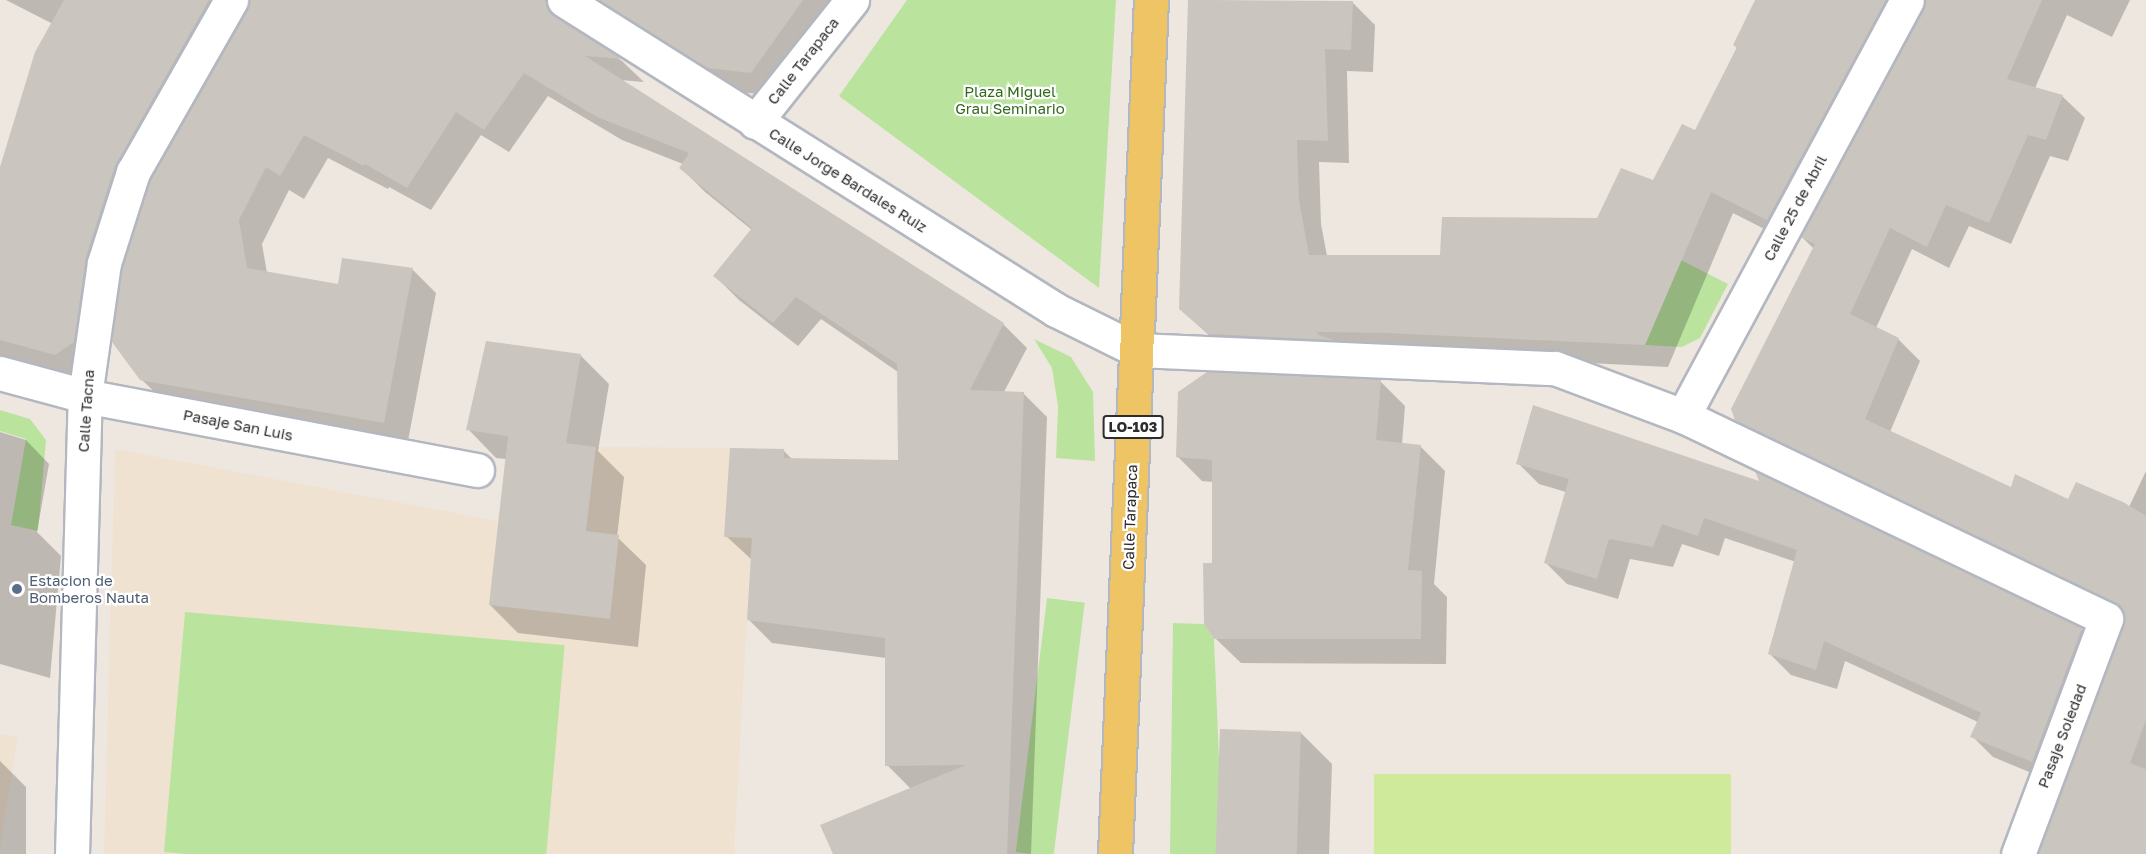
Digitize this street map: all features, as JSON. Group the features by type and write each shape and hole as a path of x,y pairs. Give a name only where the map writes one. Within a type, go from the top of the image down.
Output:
{"main road":[{"name":"Calle Tarapaca","path":"1115,854 1151,0"}],"street":[{"name":"Calle Tacna","path":"72,854 85,396 104,263 133,172 231,0"},
{"name":"Calle Jorge Bardales Ruiz","path":"564,0 1056,310 1137,350"},
{"name":"Calle Tarapaca","path":"755,122 852,0"},
{"name":"Calle 25 de Abril","path":"1683,416 1907,0"},
{"path":"1137,350 1555,368 1683,416"},
{"name":"Pasaje San Luis","path":"0,373 85,396 477,470"},
{"name":"Pasaje Soledad","path":"1683,416 2106,618 2018,854"}],"shaded area":[{"path":"508,436 596,447 756,448 734,854 104,854 115,449 498,521"},
{"path":"0,734 18,737 0,849"}],"green space":[{"name":"Plaza Miguel Grau Seminario","path":"907,0 1116,0 1099,288 839,96"},
{"path":"1681,260 1728,284 1700,338 1682,347 1645,345"},
{"path":"1034,339 1071,357 1093,392 1095,461 1056,458 1058,406 1052,368"},
{"path":"0,410 30,419 46,440 38,531 11,525 26,439 0,431"},
{"path":"1047,598 1085,603 1054,854 1016,852"},
{"path":"185,612 565,645 546,854 186,854 164,852"},
{"path":"1173,623 1204,624 1214,639 1223,854 1170,854"},
{"path":"1374,774 1731,774 1731,854 1374,854"}],"building":[{"path":"64,0 209,0 115,166 86,257 74,342 55,355 0,340 0,167 35,52"},
{"path":"250,0 545,0 554,16 623,59 585,56 1004,323 970,390 1024,392 1007,854 833,854 820,825 966,765 885,766 885,638 747,620 752,538 724,537 730,448 784,449 784,458 898,460 897,364 796,297 773,323 713,276 752,228 679,168 689,153 597,117 524,73 484,130 456,112 407,188 365,164 364,166 304,135 280,176 266,167 239,220 247,268 338,284 342,258 413,268 384,423 140,380 112,342 122,267 150,180"},
{"path":"599,0 803,0 751,73 707,68"},
{"path":"1188,0 1353,1 1351,50 1325,49 1328,141 1297,140 1299,200 1309,255 1440,255 1442,217 1597,218 1621,168 1653,180 1682,124 1695,130 1737,47 1733,45 1755,0 1886,0 1767,220 1711,192 1645,345 1385,333 1318,332 1317,334 1333,340 1208,334 1179,309"},
{"path":"1926,0 2042,0 2007,79 2063,95 2046,140 2028,135 1989,223 1946,205 1927,247 1890,228 1850,314 1899,338 1865,419 2011,487 2015,474 2068,499 2076,482 2123,502 2146,516 2146,720 2130,763 2146,769 2146,854 2038,854 2124,626 2121,608 1735,420 1731,409 1815,244 1801,237 1924,9"},
{"path":"486,341 581,354 566,443 596,447 586,531 619,535 610,619 489,605 508,436 466,430"},
{"path":"1207,372 1381,379 1376,440 1421,445 1408,570 1422,571 1421,639 1214,639 1204,624 1203,563 1212,563 1212,460 1176,457 1178,392"},
{"path":"1533,405 1759,481 1755,471 2082,628 2032,762 1970,737 1981,713 1824,641 1816,670 1768,654 1797,550 1704,518 1698,536 1662,524 1653,547 1609,539 1597,579 1544,563 1569,479 1516,464"},
{"path":"1220,729 1301,732 1297,854 1216,854"}],"place":[{"name":"Estacion de Bomberos Nauta","path":"17,589"}]}
